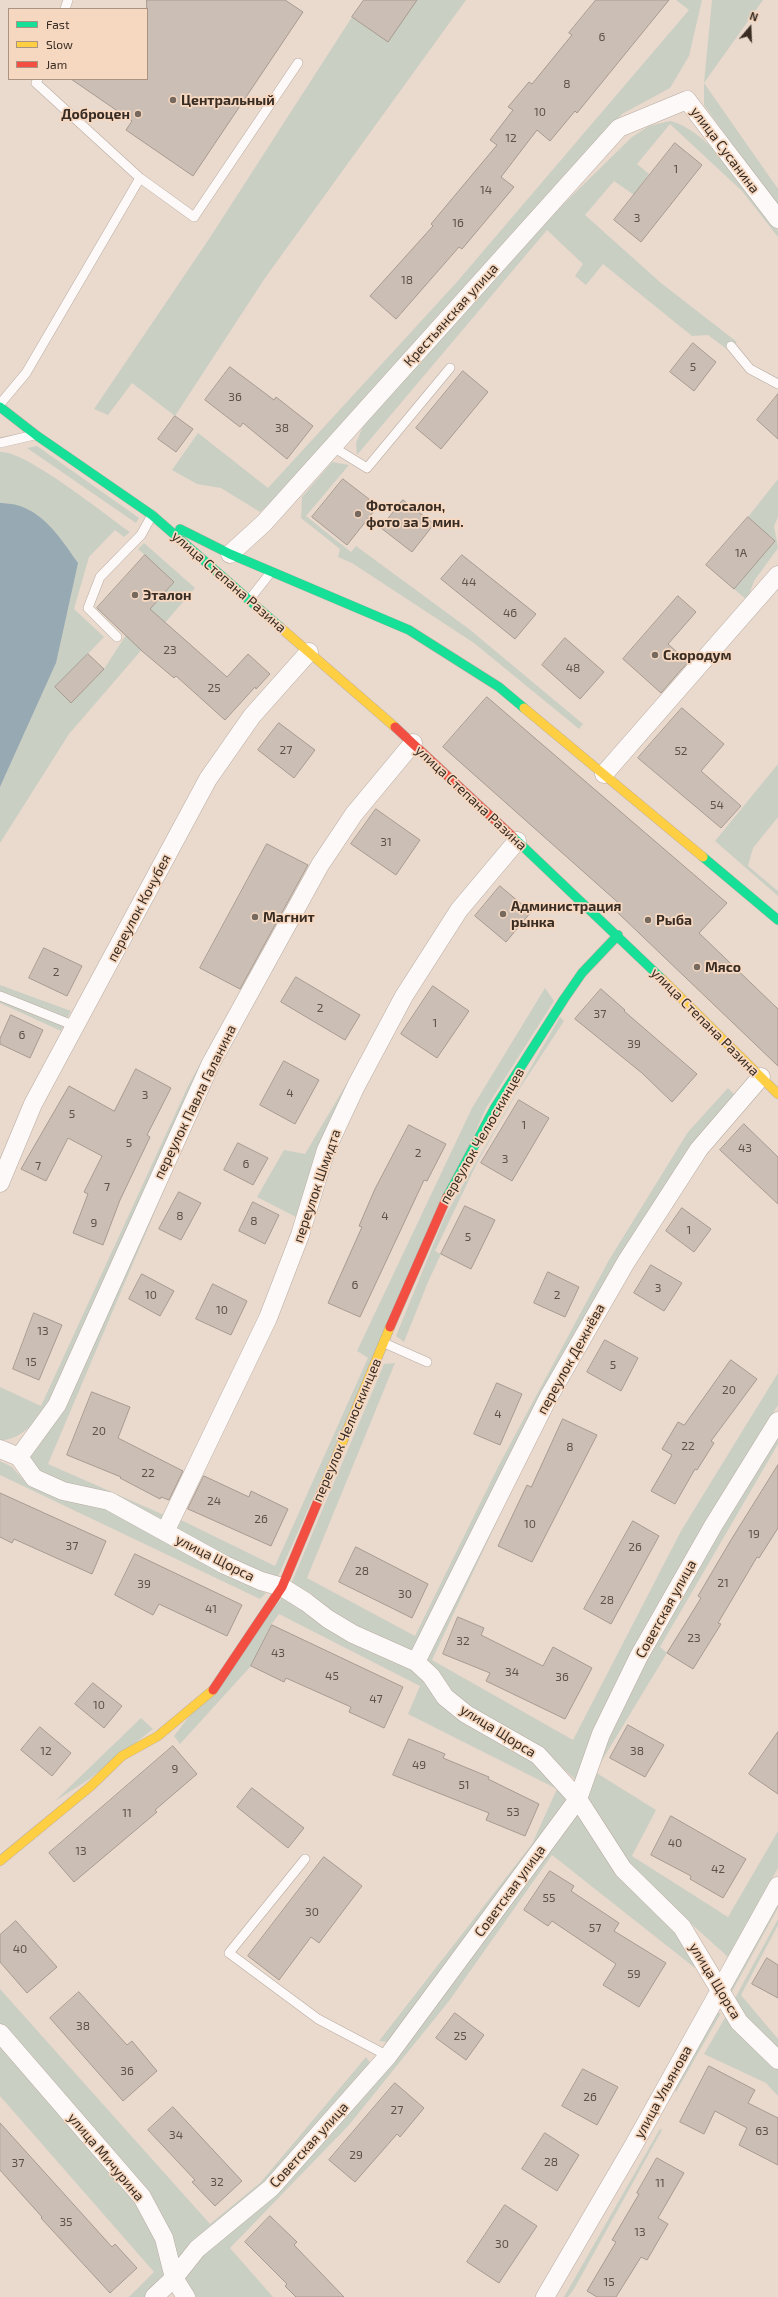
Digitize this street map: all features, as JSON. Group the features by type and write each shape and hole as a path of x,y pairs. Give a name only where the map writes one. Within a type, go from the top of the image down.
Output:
{"main road":[{"name":"улица Степана Разина","path":"0,407 36,435 152,515 413,743 618,935 778,1094"},
{"name":"улица Степана Разина","path":"152,515 230,554 409,630 455,658 499,687 778,920"},
{"name":"переулок Челюскинцев","path":"0,1861 91,1786 122,1756 158,1736 215,1688 282,1587 438,1213 494,1109 582,973 618,935"}],"street":[{"name":"улица Сусанина","path":"687,100 778,218"},
{"name":"Крестьянская улица","path":"230,554 264,523 619,128 687,100"},
{"path":"604,774 778,575"},
{"name":"переулок Кочубея","path":"0,1183 33,1104 208,779 252,716 309,652"},
{"name":"переулок Павла Галанина","path":"19,1457 57,1405 211,1063 320,865 354,814 413,743"},
{"name":"переулок Шмидта","path":"165,1532 268,1318 300,1235 326,1150 356,1086 404,996 459,910 517,841"},
{"name":"переулок Дежнёва","path":"416,1662 548,1398 626,1262 699,1149 761,1077"},
{"name":"Советская улица","path":"154,2297 174,2278 197,2249 271,2188 388,2056 578,1799 601,1734 639,1656 713,1526 778,1421"},
{"path":"0,1449 19,1457"},
{"name":"улица Щорса","path":"19,1457 34,1478 62,1491 109,1501 225,1565 282,1587 306,1602 328,1619 353,1634 416,1662 431,1676 445,1697 466,1714 538,1755 578,1799 623,1869 682,1927 739,2022 778,2060"},
{"name":"улица Ульянова","path":"545,2297 778,1886"},
{"name":"улица Мичурина","path":"0,2033 142,2197 164,2238 174,2278 186,2297"}],"lane":[{"path":"38,80 36,83 140,178 194,217 298,63"},
{"path":"0,404 26,373 140,178"},
{"path":"731,346 750,369 778,384"},
{"path":"333,447 367,468 450,368"},
{"path":"0,443 36,435"},
{"path":"117,637 88,608 100,577 140,534 152,515"},
{"path":"249,600 271,572"},
{"path":"0,996 75,1026"},
{"path":"384,1343 427,1362"},
{"path":"305,1858 229,1953 318,2019 388,2056"}],"shaded area":[{"path":"409,0 466,0 265,278 175,416 132,383 108,415 94,409 209,239 352,17 388,42"},
{"path":"676,0 702,0 689,56 670,88 622,114 275,499 260,512 221,488 197,484 172,470 198,433 268,488 456,283 689,10"},
{"path":"712,0 763,0 704,83"},
{"path":"704,83 778,189 778,208 704,105"},
{"path":"670,121 685,127 700,137 730,167 778,231 778,237 742,191 670,124 637,164 649,174 634,195 614,181 585,215 661,283 737,342 728,350 708,335 692,336 603,264 586,285 575,276 583,264 547,230 357,455 356,443 364,424 536,231 632,137 649,126"},
{"path":"37,446 139,518 136,523 27,448"},
{"path":"0,452 12,454 46,472 130,532 124,537 115,530 89,557 74,609 104,637 56,687 71,702 104,669 126,635 174,582 138,549 144,543 195,588 69,734 0,843 0,787 56,663 10,503 0,503"},
{"path":"332,462 349,465 306,516 351,552 356,546 469,629 583,724 579,729 474,643 352,563 338,557 340,549 301,518 302,497"},
{"path":"778,479 778,517 774,526 778,548 754,581 747,600 734,589 775,541 748,517"},
{"path":"778,764 778,817 753,848 748,866 778,891 778,896 715,841"},
{"path":"0,985 71,1011 61,1031 0,1003"},
{"path":"545,988 554,1001 486,1108 277,1579 226,1560 174,1529 179,1519 275,1566 368,1358 357,1351 472,1108"},
{"path":"560,1017 564,1021 516,1094 477,1163 435,1251 441,1254 404,1342 396,1336 445,1216"},
{"path":"213,1040 51,1402 35,1422 24,1432 9,1439 0,1441 0,1387 41,1406 188,1086"},
{"path":"357,1066 300,1219 257,1197 284,1150 305,1154"},
{"path":"728,1088 737,1097 692,1147 416,1654 354,1628 291,1584 384,1364 395,1363 307,1578 415,1636 499,1465 609,1260 688,1132"},
{"path":"195,1117 48,1464 164,1515 163,1525 65,1487 37,1473 27,1456"},
{"path":"778,1373 778,1405 634,1647 593,1731 576,1780 543,1750 470,1708 451,1692 423,1662 549,1410 432,1660 573,1740 681,1531"},
{"path":"778,1432 778,1444 660,1647 667,1653 595,1772 656,1810 632,1856 728,1917 778,1831 778,1868 728,1957 627,1866 585,1800 605,1738 644,1660"},
{"path":"0,1461 12,1467 29,1486 68,1499 107,1507 156,1537 266,1593 260,1599 0,1475"},
{"path":"284,1595 402,1662 534,1762 570,1803 388,2042 379,2041 532,1844 557,1789 408,1714 420,1686 279,1614 271,1625 251,1666 180,1744 174,1736"},
{"path":"141,1718 153,1729 88,1780 55,1801"},
{"path":"578,1812 680,1932 692,1955 695,1968 552,1855 449,2001 349,2125 230,2248 273,2297 196,2297 181,2276 197,2256 271,2194"},
{"path":"778,1901 778,1908 729,1997 728,1993"},
{"path":"778,1919 778,1925 741,1995 778,2039 778,2054 733,2002"},
{"path":"0,1989 210,2224 260,2183 366,2057 371,2064 266,2184 176,2265 144,2192 0,2024"},
{"path":"717,2013 721,2013 676,2092 674,2087"},
{"path":"726,2016 778,2066 778,2096 766,2083 704,2054"},
{"path":"0,2041 137,2198 160,2241 167,2277 146,2297 129,2297 154,2272 0,2096"},
{"path":"660,2129 662,2130 574,2289 568,2297 564,2297"}],"water":[{"path":"0,503 13,504 26,508 36,514 55,532 78,563 56,663 0,787"}],"building":[{"name":"Центральный","path":"147,0 285,0 303,12 193,176 126,130 132,121 72,80 148,80"},
{"path":"364,0 417,0 388,42 352,17"},
{"path":"596,0 669,0 577,113 575,111 550,141 537,130 501,177 514,187 462,249 459,247 396,319 370,296 433,226 431,224 497,145 490,140 513,110 508,107 529,82 532,84 572,35 569,33"},
{"path":"675,143 702,165 641,242 614,220"},
{"path":"693,343 716,362 694,391 670,372"},
{"path":"230,367 274,400 276,397 313,426 287,459 243,423 240,427 205,400"},
{"path":"463,371 488,392 441,449 416,428"},
{"path":"778,394 778,439 757,420"},
{"path":"175,416 193,429 176,452 158,439"},
{"path":"343,479 378,506 347,545 312,517"},
{"path":"403,500 434,524 412,552 381,528"},
{"path":"748,517 775,541 734,589 706,565"},
{"path":"145,555 174,582 150,609 227,677 248,654 270,674 256,689 255,687 225,720 176,676 174,678 142,651 97,608"},
{"path":"462,555 536,614 515,639 441,579"},
{"path":"678,596 696,612 668,644 688,662 661,693 623,659"},
{"path":"565,638 604,672 580,699 542,665"},
{"path":"88,654 104,669 71,703 55,687"},
{"path":"487,697 727,903 699,933 778,1009 778,1066 617,912 622,906 443,747"},
{"path":"682,708 724,744 701,771 741,806 721,828 638,758"},
{"path":"279,723 315,750 294,778 258,750"},
{"path":"376,809 420,840 396,875 351,844"},
{"name":"Магнит","path":"267,844 308,865 240,989 200,968"},
{"name":"Администрация рынка","path":"500,886 531,912 506,942 475,916"},
{"path":"44,948 82,966 67,996 29,978"},
{"path":"296,977 360,1015 345,1040 281,1002"},
{"path":"433,986 469,1011 437,1058 401,1034"},
{"path":"601,989 625,1010 624,1011 697,1074 672,1102 642,1073 575,1019"},
{"path":"11,1015 43,1030 30,1058 0,1044 0,1039"},
{"path":"284,1061 319,1080 295,1124 260,1105"},
{"path":"136,1069 171,1088 147,1135 150,1137 120,1200 103,1245 73,1233 88,1194 84,1192 102,1156 68,1138 46,1181 21,1169 69,1086 114,1111"},
{"path":"519,1100 549,1118 512,1181 481,1163"},
{"path":"744,1124 778,1157 778,1204 720,1150"},
{"path":"409,1125 446,1144 427,1181 424,1180 360,1317 328,1303 362,1227 359,1226 375,1189"},
{"path":"238,1143 268,1158 253,1185 224,1170"},
{"path":"179,1192 201,1203 181,1240 159,1229"},
{"path":"253,1202 279,1215 265,1244 239,1231"},
{"path":"465,1206 495,1220 471,1269 441,1254"},
{"path":"682,1208 711,1229 694,1252 666,1231"},
{"path":"651,1265 682,1283 664,1311 634,1293"},
{"path":"548,1272 579,1287 565,1317 534,1303"},
{"path":"142,1274 174,1291 160,1316 129,1299"},
{"path":"213,1284 247,1301 231,1335 196,1319"},
{"path":"34,1313 62,1325 39,1380 13,1369"},
{"path":"605,1340 638,1358 621,1391 587,1372"},
{"path":"731,1360 757,1379 711,1441 714,1443 697,1470 695,1469 675,1504 651,1491 672,1455 662,1449 678,1422 684,1425"},
{"path":"497,1383 522,1394 500,1445 474,1434"},
{"path":"92,1392 130,1407 118,1438 183,1471 169,1500 161,1497 160,1499 120,1478 121,1477 67,1455"},
{"path":"563,1419 597,1435 532,1562 498,1546 527,1485 531,1487"},
{"path":"778,1465 778,1528 759,1558 757,1557 718,1623 721,1624 693,1669 667,1653 701,1598 698,1596 731,1540"},
{"path":"204,1476 249,1497 251,1491 288,1509 271,1546 188,1509"},
{"path":"0,1493 106,1541 92,1574 14,1539 12,1543 0,1537"},
{"path":"633,1521 659,1536 611,1624 584,1609"},
{"path":"356,1547 428,1584 412,1618 339,1582"},
{"path":"135,1554 242,1605 227,1636 159,1604 153,1615 115,1595"},
{"path":"458,1617 484,1628 481,1635 543,1666 553,1647 592,1668 565,1719 486,1681 490,1673 443,1654"},
{"path":"272,1625 403,1687 384,1728 349,1712 351,1707 286,1678 284,1682 251,1666"},
{"path":"93,1683 122,1706 104,1728 75,1704"},
{"path":"628,1725 664,1745 645,1777 610,1758"},
{"path":"40,1727 71,1753 52,1776 21,1750"},
{"path":"778,1732 778,1794 749,1774"},
{"path":"409,1739 445,1754 443,1758 489,1777 488,1779 539,1804 525,1836 486,1820 489,1813 393,1775"},
{"path":"173,1746 197,1774 155,1810 157,1812 74,1882 49,1853"},
{"path":"252,1788 304,1828 288,1848 237,1807"},
{"path":"671,1816 746,1859 723,1898 690,1879 691,1876 651,1855"},
{"path":"324,1857 362,1886 319,1943 311,1937 279,1980 248,1956"},
{"path":"550,1871 574,1886 571,1891 619,1923 614,1931 666,1963 639,2007 603,1985 616,1964 552,1921 548,1926 524,1910"},
{"path":"16,1921 57,1967 27,1993 0,1962 0,1935"},
{"path":"767,1958 778,1965 778,1998 752,1984"},
{"path":"79,1992 127,2045 132,2041 157,2071 123,2101 50,2018"},
{"path":"455,2013 484,2035 466,2060 436,2038"},
{"path":"709,2066 755,2090 748,2103 778,2118 778,2165 739,2145 747,2128 715,2111 704,2134 680,2122"},
{"path":"583,2069 618,2087 597,2125 562,2106"},
{"path":"395,2083 424,2108 400,2137 397,2134 355,2182 329,2160"},
{"path":"173,2107 242,2181 215,2206 192,2182 195,2180 148,2130"},
{"path":"0,2123 112,2247 115,2244 137,2268 110,2293 41,2218 42,2217 0,2170"},
{"path":"545,2133 579,2155 557,2191 522,2169"},
{"path":"657,2158 684,2173 658,2218 668,2224 647,2260 641,2257 616,2297 597,2297 587,2291 616,2242 612,2240 639,2194 637,2193"},
{"path":"505,2205 537,2226 499,2283 467,2262"},
{"path":"270,2216 297,2242 294,2245 344,2297 296,2297 285,2286 287,2284 245,2242"}],"traffic: fast":[{"path":"0,407 36,435 152,515 281,628"},
{"path":"180,529 230,554 409,630 499,687 524,708"},
{"path":"513,837 662,979"},
{"path":"703,857 778,920"},
{"path":"447,1197 494,1109 564,999 582,973 618,935"}],"traffic: slow":[{"path":"281,628 395,727"},
{"path":"524,708 703,857"},
{"path":"662,979 778,1094"},
{"path":"323,1489 390,1327"},
{"path":"0,1861 91,1786 122,1756 158,1736 213,1690"}],"traffic: jam":[{"path":"395,727 513,837"},
{"path":"390,1327 447,1197"},
{"path":"213,1690 282,1587 323,1489"}],"place":[{"name":"Центральный","path":"173,100"},
{"name":"Доброцен","path":"138,114"},
{"name":"Фотосалон, фото за 5 мин.","path":"358,514"},
{"name":"Эталон","path":"135,595"},
{"name":"Скородум","path":"655,655"},
{"name":"Администрация рынка","path":"503,914"},
{"name":"Магнит","path":"255,917"},
{"name":"Рыба","path":"648,920"},
{"name":"Мясо","path":"697,967"}]}
